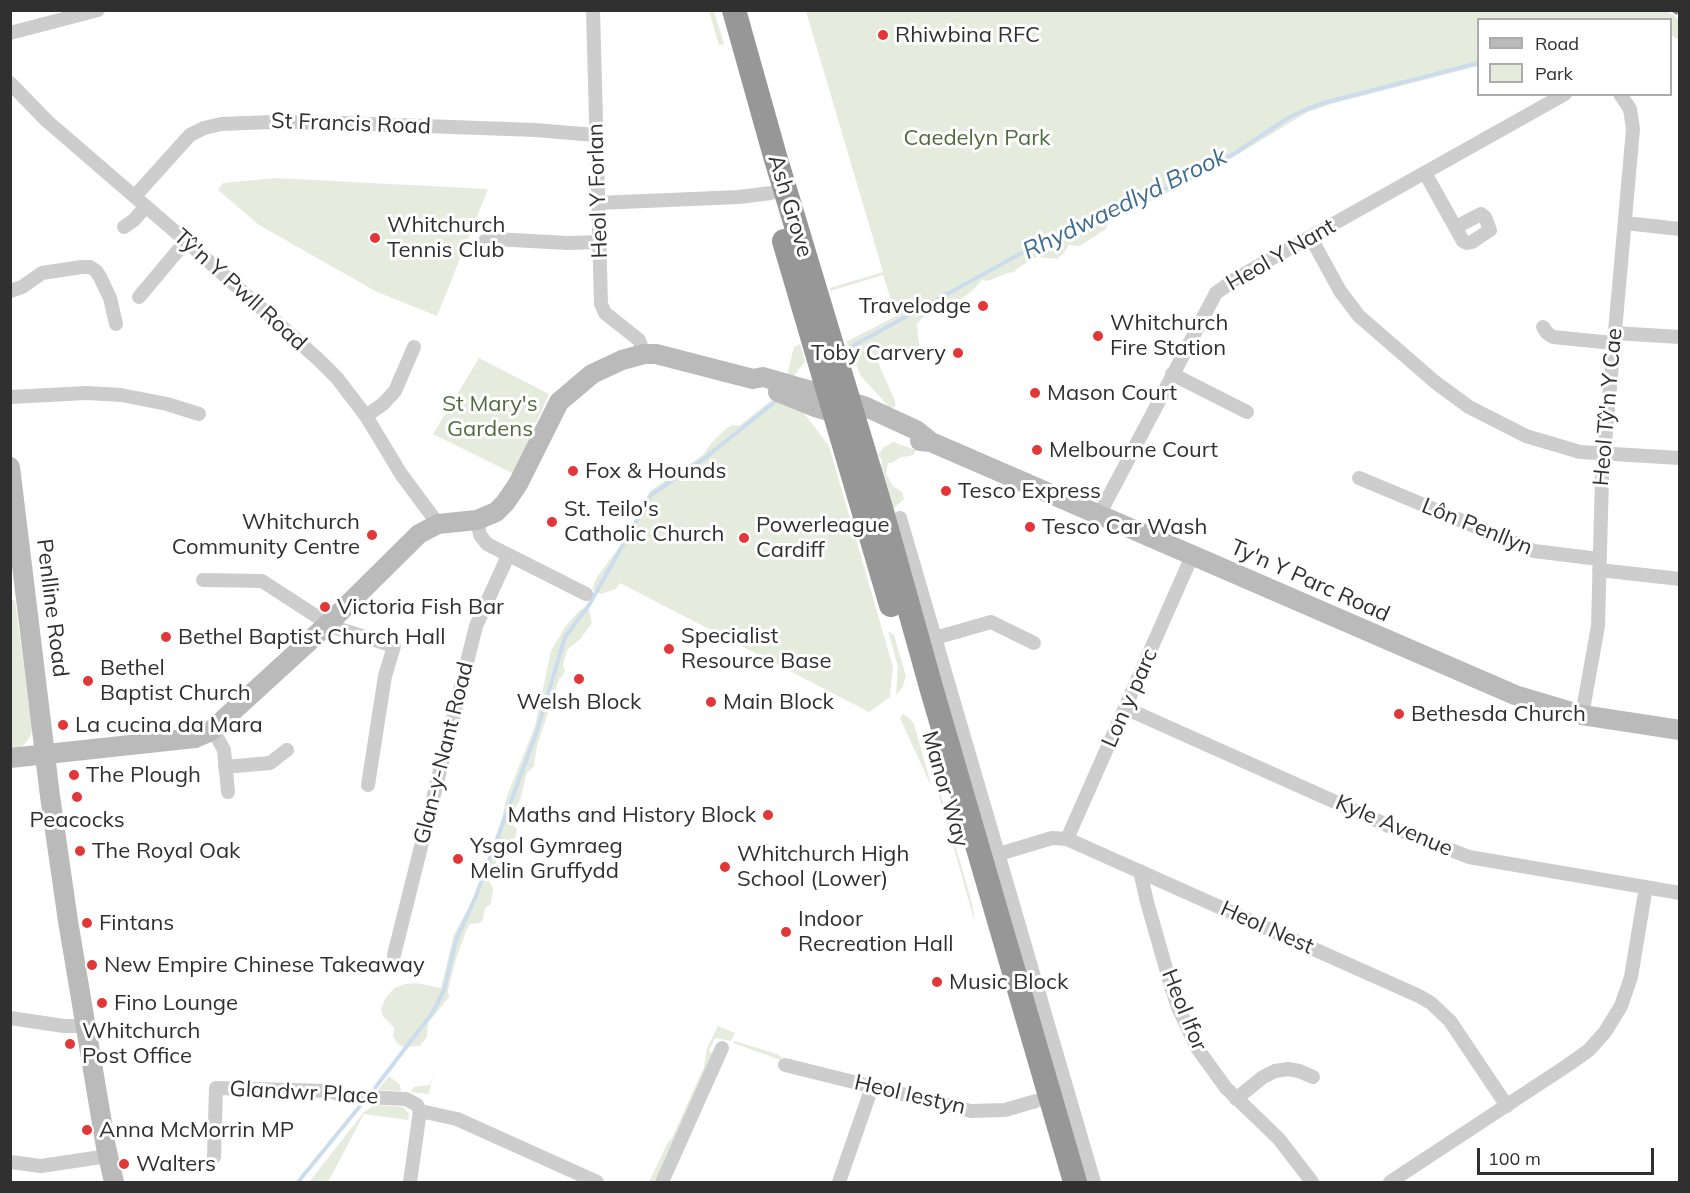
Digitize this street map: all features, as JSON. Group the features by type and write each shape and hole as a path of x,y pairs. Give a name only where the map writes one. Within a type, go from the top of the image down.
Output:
{"highway":[{"name":"Ash Grove","path":"719,10 800,300 842,407"},
{"name":"Ash Grove","path":"734,10 842,407"},
{"name":"Manor Way","path":"842,407 884,516 989,856 1075,1182"},
{"name":"Manor Way","path":"842,407 851,465 1060,1182"}],"street":[{"path":"10,33 98,10"},
{"name":"Heol Y Forlan","path":"593,10 595,135 603,310 639,340 644,354"},
{"name":"Tŷ'n Y Pwll Road","path":"10,82 47,121 319,360 342,384 366,416 401,475 438,524"},
{"name":"Heol Y Nant","path":"1099,515 1216,293 1237,278 1561,96"},
{"name":"Heol Tŷ'n Y Cae","path":"1582,714 1598,626 1603,454 1633,129 1633,119 1623,97"},
{"name":"St Francis Road","path":"135,196 190,135 204,128 221,124 342,123 535,130 595,135"},
{"path":"1425,173 1456,227"},
{"path":"598,203 739,197 771,193"},
{"path":"124,227 134,220 146,206"},
{"path":"1625,223 1680,229"},
{"path":"1311,238 1340,291 1359,316 1452,396 1486,417 1526,436 1581,452 1680,458"},
{"path":"485,242 494,239 568,243 600,242"},
{"path":"139,297 186,241"},
{"path":"10,291 22,287 42,273 90,267 100,277 110,298 116,324"},
{"path":"1543,327 1553,337 1680,337"},
{"path":"366,416 383,404 395,391 414,347"},
{"path":"10,758 195,738 211,731 328,624 416,537 438,524 477,520 496,512 510,497 554,409 567,394 592,374 610,364 644,354"},
{"name":"Ty'n Y Parc Road","path":"644,354 667,356 753,378 760,385 815,407 864,406 916,430 931,442 1515,695 1582,714 1680,730"},
{"path":"1172,374 1247,412"},
{"path":"10,397 87,393 121,395 167,404 199,414"},
{"name":"Penlline Road","path":"10,467 68,921 114,1182"},
{"name":"Lôn Penllyn","path":"1359,478 1534,552 1680,579"},
{"name":"Manor Way","path":"900,518 935,638 989,856 1094,1182"},
{"path":"477,520 486,544 586,594"},
{"name":"Glan-y-Nant Road","path":"394,956 476,626 508,556"},
{"name":"Lon y parc","path":"1067,839 1192,556"},
{"path":"203,580 262,581 328,624 394,646 385,676 368,785"},
{"path":"935,638 991,622 1034,643"},
{"name":"Kyle Avenue","path":"1125,708 1389,826 1469,857 1680,893"},
{"path":"211,731 222,745 228,792"},
{"path":"225,768 270,763 287,750"},
{"name":"Heol Nest","path":"989,856 1052,838 1067,839 1402,988 1431,1003 1450,1021 1507,1106"},
{"name":"Heol Ifor","path":"1140,871 1147,903 1178,1007 1197,1048 1210,1069 1236,1099 1284,1145 1312,1182"},
{"path":"1390,1182 1580,1057 1598,1040 1621,1006 1631,977 1646,887"},
{"path":"10,1018 64,1026 86,1026"},
{"path":"662,1182 722,1048"},
{"name":"Heol Iestyn","path":"785,1065 971,1110 1005,1110 1036,1101"},
{"path":"1236,1099 1263,1077 1275,1071 1288,1069 1313,1077"},
{"path":"839,1182 872,1087"},
{"name":"Glandwr Place","path":"214,1157 216,1088 330,1091 343,1096 406,1099 417,1105 420,1111"},
{"path":"410,1182 420,1111 457,1119 597,1182"},
{"path":"10,1162 41,1166 108,1156"}],"green space":[{"name":"Caedelyn Park","path":"1663,10 1674,15 1679,21 1680,41 1672,36 1672,18 1477,18 1477,66 1308,112 1207,173 1108,223 1106,229 1080,246 1069,245 1057,259 1036,257 1014,272 988,281 982,280 963,298 922,318 917,324 919,345 912,358 906,358 894,344 877,348 880,356 877,360 895,401 895,407 890,408 861,376 846,342 896,316 883,275 830,291 830,288 883,272 806,11"},
{"path":"709,11 714,11 724,44 719,45"},
{"name":"Whitchurch Tennis Club","path":"276,178 488,189 437,316 377,292 259,225 218,190 223,183"},
{"path":"800,344 805,361 794,376 787,375 794,347"},
{"name":"St Mary's Gardens","path":"479,358 549,394 536,423 533,422 528,431 532,433 514,474 433,434"},
{"name":"Powerleague Cardiff","path":"773,399 803,412 829,446 893,667 890,697 869,712 620,583 616,589 601,594 592,589 597,577 622,543 650,491 703,455 712,442 727,428 733,425 739,426"},
{"path":"893,442 916,450 913,455 888,463 886,474 893,486 902,492 904,499 894,508 890,507 881,465 882,460 878,455 883,448"},
{"path":"10,600 15,600 32,729 25,744 10,749"},
{"path":"584,608 589,609 592,623 581,638 567,650 563,665 565,670 559,679 537,746 534,766 527,773 520,800 514,810 511,822 517,829 516,836 513,841 504,842 489,881 493,889 491,904 485,908 480,923 470,924 466,931 448,990 449,997 428,1023 427,1037 420,1046 404,1047 398,1044 393,1036 394,1028 383,1016 381,1010 385,999 394,988 405,984 416,983 441,988 454,934 475,897 502,818 507,796 535,726 551,651 565,627"},
{"path":"888,631 894,635 906,676 902,688 896,695 898,667"},
{"path":"903,714 914,724 932,788 900,718"},
{"path":"937,789 939,789 972,903 975,923"},
{"path":"718,1026 735,1033 731,1041 715,1038 709,1051 713,1053 654,1182 649,1182 704,1067 707,1048"},
{"path":"735,1041 777,1054 781,1060 733,1043"},
{"path":"434,1070 429,1094 411,1092 414,1087 430,1085"},
{"path":"389,1076 400,1085 401,1091 378,1090"},
{"path":"375,1105 403,1107 409,1114 408,1120 364,1114 328,1182 309,1182 364,1112"}],"waterway":[{"name":"Rhydwaedlyd Brook","path":"849,348 1049,238 1190,178 1235,153 1288,118 1307,109 1477,63"},
{"path":"375,1088 433,1012 444,990 456,940 476,896 536,734 565,637 589,605 651,495 705,458 776,401"},
{"path":"298,1182 360,1106"}],"railway":[{"path":"1673,10 1680,15"}],"place":[{"name":"Rhiwbina RFC","path":"883,35"},
{"name":"Whitchurch Tennis Club","path":"375,238"},
{"name":"Travelodge","path":"983,306"},
{"name":"Whitchurch Fire Station","path":"1098,336"},
{"name":"Toby Carvery","path":"958,353"},
{"name":"Mason Court","path":"1035,393"},
{"name":"Melbourne Court","path":"1037,450"},
{"name":"Fox & Hounds","path":"573,471"},
{"name":"Tesco Express","path":"946,491"},
{"name":"St. Teilo's Catholic Church","path":"552,522"},
{"name":"Tesco Car Wash","path":"1030,527"},
{"name":"Whitchurch Community Centre","path":"372,535"},
{"name":"Powerleague Cardiff","path":"744,538"},
{"name":"Victoria Fish Bar","path":"325,607"},
{"name":"Bethel Baptist Church Hall","path":"166,637"},
{"name":"Specialist Resource Base","path":"669,649"},
{"name":"Welsh Block","path":"579,679"},
{"name":"Bethel Baptist Church","path":"88,681"},
{"name":"Main Block","path":"711,702"},
{"name":"Bethesda Church","path":"1399,714"},
{"name":"La cucina da Mara","path":"63,725"},
{"name":"The Plough","path":"74,775"},
{"name":"Peacocks","path":"77,797"},
{"name":"Maths and History Block","path":"768,815"},
{"name":"The Royal Oak","path":"80,851"},
{"name":"Ysgol Gymraeg Melin Gruffydd","path":"458,859"},
{"name":"Whitchurch High School (Lower)","path":"725,867"},
{"name":"Fintans","path":"87,923"},
{"name":"Indoor Recreation Hall","path":"786,932"},
{"name":"New Empire Chinese Takeaway","path":"92,965"},
{"name":"Music Block","path":"937,982"},
{"name":"Fino Lounge","path":"102,1003"},
{"name":"Whitchurch Post Office","path":"70,1044"},
{"name":"Anna McMorrin MP","path":"87,1130"},
{"name":"Walters","path":"124,1164"}]}
